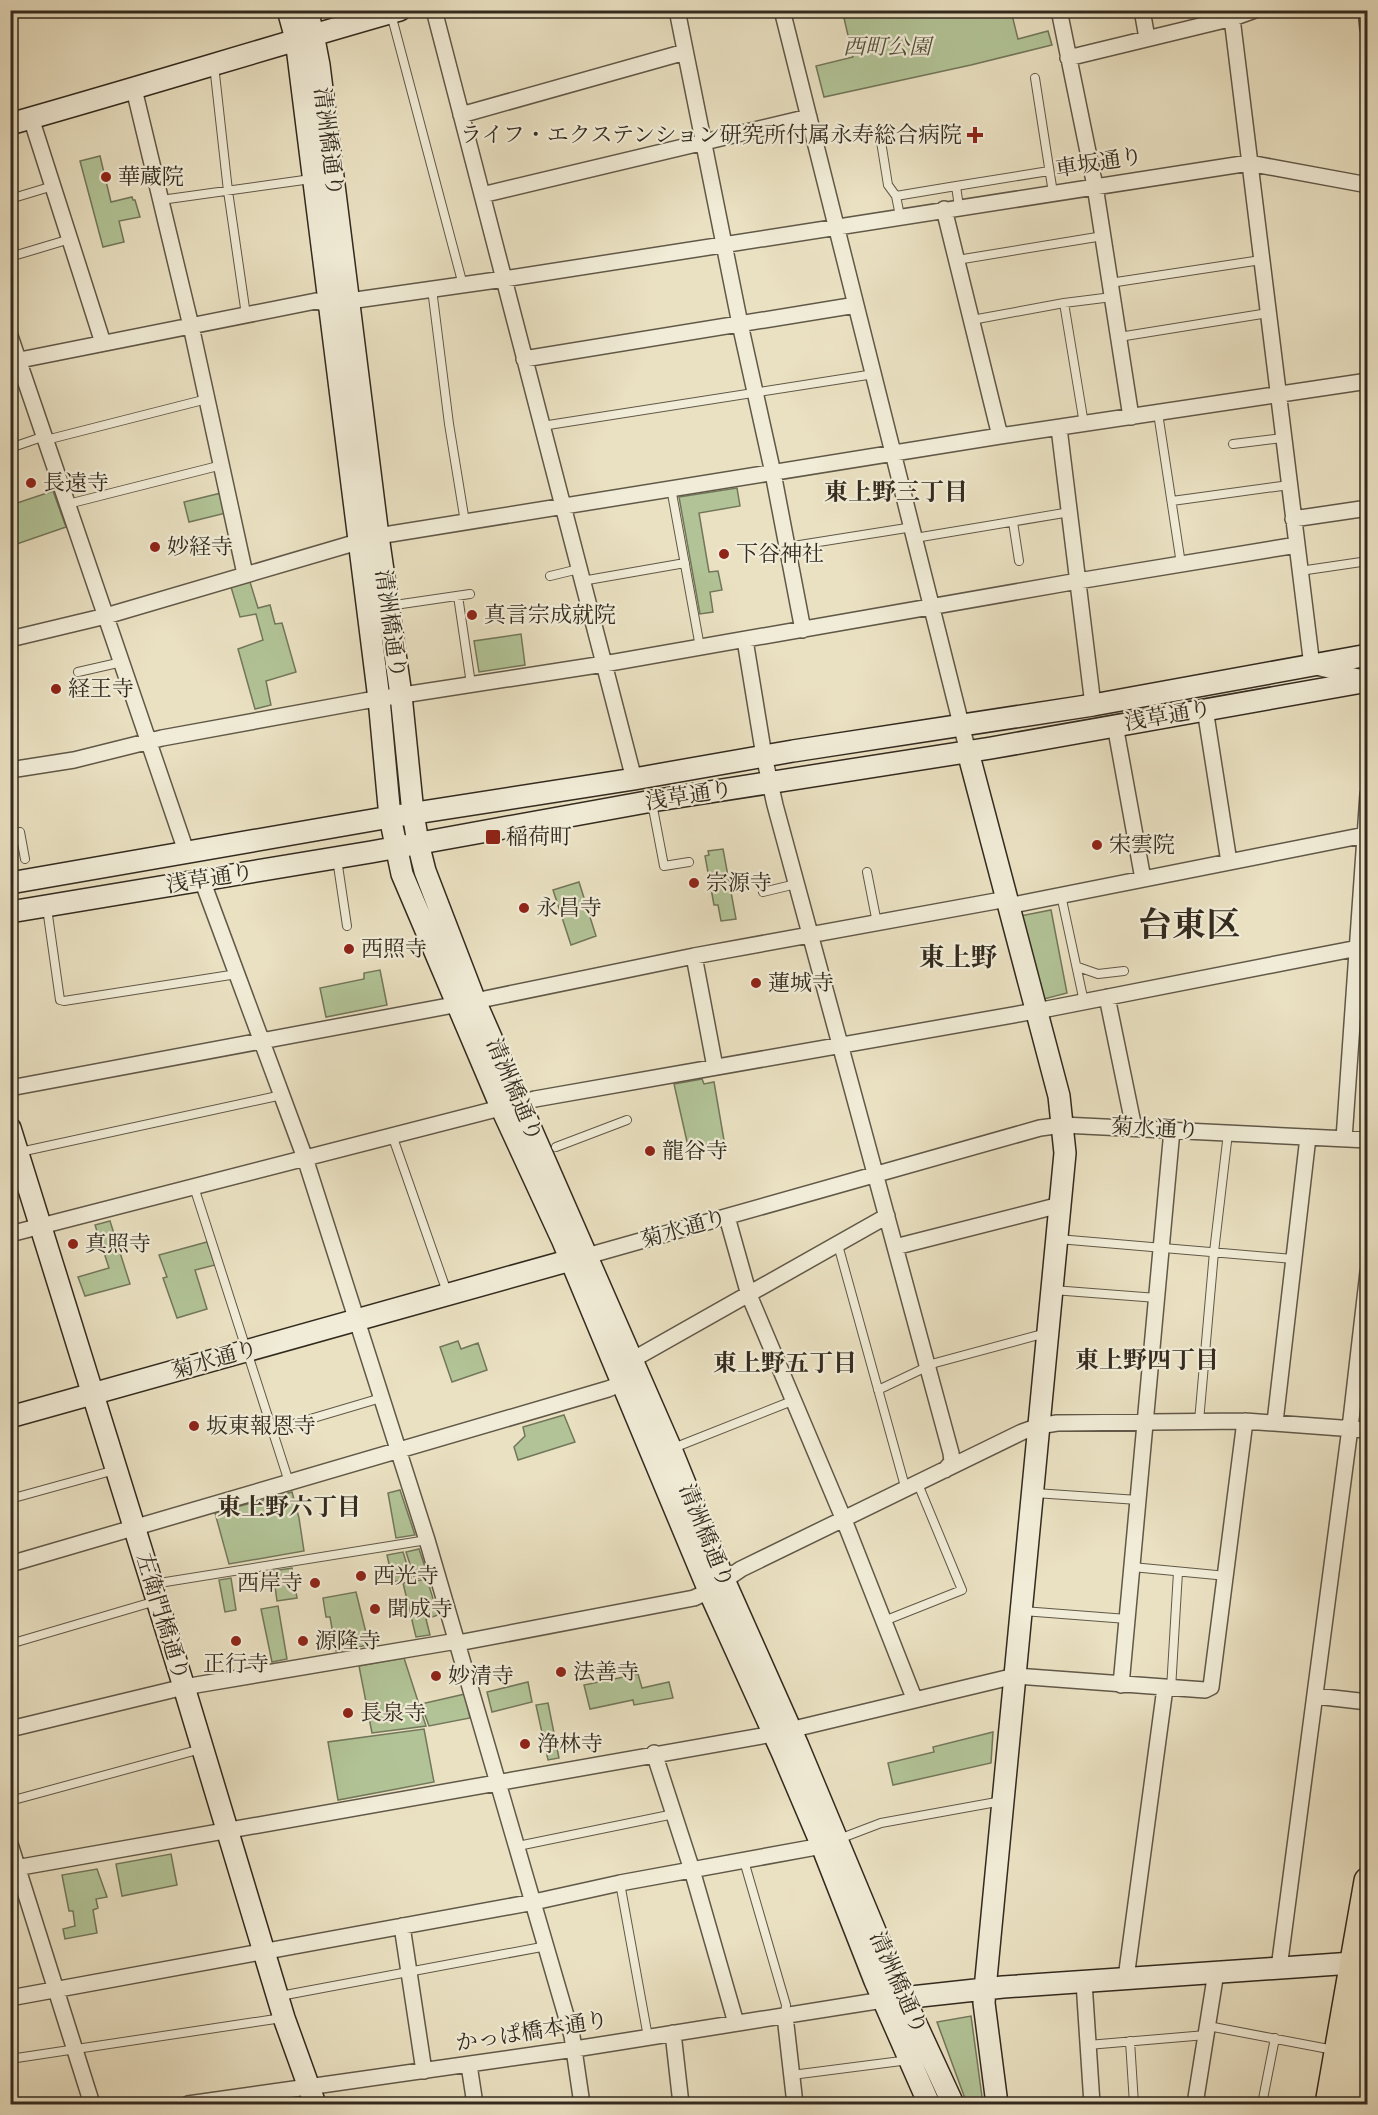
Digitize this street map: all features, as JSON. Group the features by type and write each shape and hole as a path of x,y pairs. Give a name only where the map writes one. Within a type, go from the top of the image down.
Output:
{"highway":[{"path":"1329,2104 1339,2051 1361,1962 1368,1881"},
{"path":"1348,2104 1368,1993"}],"street":[{"name":"清洲橋通り","path":"288,10 305,36 349,301 379,699 390,817 402,874 466,1002 579,1258 632,1360 671,1449 717,1586"},
{"name":"清洲橋通り","path":"307,10 305,36 313,179 328,304 368,538 387,606 401,695 418,843 466,1002"},
{"path":"434,10 634,779"},
{"path":"677,10 740,324 773,472 803,630"},
{"path":"782,10 968,752 1059,1096 1063,1125 1065,1153 984,2003 997,2104"},
{"path":"1059,10 1095,186 1131,417"},
{"path":"1142,10 1147,39"},
{"path":"1068,58 1147,39 1232,14 1255,10"},
{"path":"1366,10 1368,29"},
{"path":"10,124 134,89 305,36 395,12"},
{"path":"1232,14 1312,666 1368,680"},
{"path":"461,115 685,52"},
{"path":"134,89 192,326 245,574"},
{"path":"482,195 809,117"},
{"path":"31,118 103,343"},
{"name":"車坂通り","path":"15,361 316,301 328,304 432,290 1249,163 1368,185"},
{"path":"952,208 957,260 1000,436"},
{"path":"524,359 856,305"},
{"path":"10,336 15,361 45,438 186,851"},
{"path":"10,639 106,616 368,538 1000,436 1368,381"},
{"path":"1059,428 1093,705"},
{"path":"1293,519 1368,508"},
{"path":"10,770 74,760 150,742 401,695 604,664 1297,544"},
{"path":"745,640 770,782 952,1457 952,1462 945,1470"},
{"name":"浅草通り","path":"10,883 413,813 1093,705 1368,656"},
{"name":"浅草通り","path":"10,912 337,858 652,801 968,752 1368,680"},
{"path":"1205,709 1229,862"},
{"path":"1115,725 1143,879"},
{"path":"1344,1139 1363,949 1368,794"},
{"path":"10,1088 466,1002 694,956 877,924 1062,896 1229,862 1365,845"},
{"path":"202,880 305,1158 427,1540 547,1946 575,2049 582,2104"},
{"path":"10,1234 510,1105 715,1067 732,1068 840,1045 1036,1011 1363,949"},
{"path":"694,956 715,1067"},
{"path":"1107,997 1134,1128"},
{"name":"菊水通り","path":"10,1417 1040,1128 1063,1125 1368,1140"},
{"path":"1121,1685 1172,1130"},
{"path":"1275,1422 1308,1137"},
{"name":"左衛門橋通り","path":"14,1143 184,1687 284,2018 312,2096"},
{"path":"895,1247 1060,1205"},
{"path":"632,1360 886,1216"},
{"path":"727,1217 749,1295 844,1520 914,1698"},
{"name":"清洲橋通り","path":"579,1258 623,1383 717,1586 829,1843 905,1998 920,2056 929,2104"},
{"path":"1279,1968 1350,1428 1368,1272"},
{"path":"10,1564 623,1383"},
{"path":"14,1869 782,1732 914,1698 1015,1676 1205,1690 1211,1687 1245,1421"},
{"path":"10,1729 184,1687 458,1642 694,1598 717,1586 741,1569 1022,1432 1039,1426 1057,1423 1245,1421 1368,1430"},
{"path":"1126,1978 1168,1688"},
{"path":"1315,1696 1368,1702"},
{"path":"654,1754 692,1870 736,2023"},
{"name":"清洲橋通り","path":"829,1843 883,2000 953,2104"},
{"path":"10,1998 534,1902 829,1843"},
{"path":"10,1844 14,1869 57,1990 92,2104"},
{"path":"402,1926 424,2071"},
{"path":"883,2000 985,1989 1361,1962"},
{"path":"1196,2104 1216,1972"},
{"path":"1084,1982 1092,2104"},
{"name":"かっぱ橋本通り","path":"188,2104 312,2096 424,2071 883,2000"},
{"path":"785,2016 795,2104"},
{"path":"673,2033 681,2104"},
{"path":"469,2065 475,2104"}],"lane":[{"path":"395,12 463,285"},
{"path":"214,64 228,191 246,315"},
{"path":"1035,78 1053,193"},
{"path":"879,129 888,185 896,196 900,216"},
{"path":"896,196 1049,171"},
{"path":"161,200 313,179"},
{"path":"10,199 53,186"},
{"path":"952,208 956,186"},
{"path":"957,260 1103,236"},
{"path":"10,257 70,239"},
{"path":"972,320 1064,303 1111,290 1262,260"},
{"path":"432,290 449,424 465,522"},
{"path":"1064,303 1084,424"},
{"path":"1119,337 1268,313"},
{"path":"542,426 874,374"},
{"path":"10,448 207,399"},
{"path":"1158,413 1181,564"},
{"path":"1233,444 1283,438"},
{"path":"68,504 222,465"},
{"path":"1172,501 1289,485"},
{"path":"671,489 700,647"},
{"path":"787,547 1013,522 1070,512"},
{"path":"1013,522 1019,561"},
{"path":"1300,571 1368,561"},
{"path":"550,576 580,575 685,563"},
{"path":"387,606 470,594"},
{"path":"458,596 471,684"},
{"path":"78,672 122,662"},
{"path":"652,801 664,866 689,862"},
{"path":"20,832 25,859"},
{"path":"337,858 346,926"},
{"path":"867,872 877,924"},
{"path":"763,892 796,884"},
{"path":"1062,896 1084,1002"},
{"path":"46,906 60,1000 237,974"},
{"path":"1078,967 1098,974 1124,970"},
{"path":"14,1143 282,1095"},
{"path":"556,1147 627,1120"},
{"path":"1199,1421 1214,1252 1228,1133"},
{"path":"392,1135 448,1295"},
{"path":"194,1186 289,1482"},
{"path":"1057,1239 1293,1258"},
{"path":"838,1245 878,1390 912,1487 962,1590 884,1621"},
{"path":"1052,1290 1157,1298"},
{"path":"878,1390 927,1366 1048,1332"},
{"path":"273,1430 381,1398"},
{"path":"671,1449 792,1401"},
{"path":"10,1499 116,1469"},
{"path":"1033,1493 1138,1500"},
{"path":"10,1644 154,1592 427,1540"},
{"path":"1132,1567 1227,1576"},
{"path":"1168,1688 1178,1572"},
{"path":"1021,1611 1127,1619"},
{"path":"10,1801 203,1749"},
{"path":"829,1843 881,1823 1003,1800"},
{"path":"518,1846 674,1814"},
{"path":"744,1861 786,2005 785,2016"},
{"path":"620,1883 648,2037"},
{"path":"278,1996 547,1946"},
{"path":"10,2060 284,2018"},
{"path":"1088,2045 1208,2030 1275,2038 1339,2051"},
{"path":"1262,2104 1275,2038"},
{"path":"1130,2041 1134,2104"},
{"path":"792,2075 920,2056"}],"green space":[{"name":"西町公園","path":"859,11 1011,11 1018,39 1048,31 1052,45 824,97 816,66 853,57 844,18 860,14"},
{"path":"100,156 111,202 132,197 140,217 119,221 124,242 103,247 80,161"},
{"path":"737,488 740,506 699,513 709,572 718,571 722,590 710,592 713,612 700,614 679,497"},
{"path":"53,491 66,527 11,546 11,505"},
{"path":"221,493 226,513 189,522 184,502"},
{"path":"250,582 258,608 270,605 275,624 282,623 296,672 266,681 271,705 255,709 238,649 263,640 256,614 240,617 231,587"},
{"path":"521,634 525,665 479,672 474,641"},
{"path":"723,849 736,919 721,921 718,905 714,905 705,856 709,855 708,851"},
{"path":"579,882 596,936 571,945 553,890"},
{"path":"1051,910 1067,993 1044,999 1040,994 1020,916"},
{"path":"380,970 387,1005 326,1017 320,988 364,979 364,973"},
{"path":"702,1079 704,1084 714,1082 725,1146 690,1155 674,1084"},
{"path":"110,1221 130,1284 85,1296 78,1277 109,1268 95,1225"},
{"path":"207,1242 215,1265 195,1270 207,1309 177,1318 163,1278 167,1277 159,1255"},
{"path":"458,1341 461,1349 478,1343 487,1370 452,1382 440,1347"},
{"path":"564,1415 575,1442 518,1460 514,1447 525,1436 523,1427"},
{"path":"400,1490 415,1535 396,1538 388,1493"},
{"path":"292,1492 304,1551 229,1564 215,1513"},
{"path":"419,1549 428,1576 415,1579 406,1552"},
{"path":"403,1552 411,1578 393,1582 387,1555"},
{"path":"292,1568 297,1598 277,1601 273,1571"},
{"path":"231,1578 236,1610 225,1612 219,1580"},
{"path":"427,1579 438,1615 426,1619 430,1635 416,1637 403,1583"},
{"path":"356,1592 369,1645 336,1651 330,1617 326,1617 323,1598"},
{"path":"278,1606 287,1659 272,1662 261,1609"},
{"path":"404,1658 426,1726 372,1733 359,1666"},
{"path":"638,1674 642,1688 669,1682 673,1698 634,1705 633,1700 590,1709 584,1685"},
{"path":"528,1682 532,1702 492,1712 487,1692"},
{"path":"465,1694 470,1718 429,1726 421,1704"},
{"path":"548,1703 559,1758 548,1760 536,1705"},
{"path":"424,1729 434,1782 338,1800 328,1742"},
{"path":"993,1732 991,1763 893,1785 888,1763 934,1752 933,1747"},
{"path":"171,1854 177,1885 122,1896 116,1864"},
{"path":"97,1869 107,1897 96,1899 98,1908 93,1910 97,1933 65,1939 63,1929 75,1926 73,1911 69,1911 62,1875"},
{"path":"971,2016 983,2104 967,2104 937,2022"}],"place":[{"name":"ライフ・エクステンション研究所付属永寿総合病院","path":"975,135"},
{"name":"華蔵院","path":"106,177"},
{"name":"長遠寺","path":"31,483"},
{"name":"妙経寺","path":"155,547"},
{"name":"下谷神社","path":"724,554"},
{"name":"真言宗成就院","path":"472,615"},
{"name":"経王寺","path":"56,689"},
{"name":"稲荷町","path":"493,837"},
{"name":"宋雲院","path":"1097,845"},
{"name":"宗源寺","path":"694,883"},
{"name":"永昌寺","path":"524,908"},
{"name":"西照寺","path":"349,949"},
{"name":"蓮城寺","path":"756,983"},
{"name":"龍谷寺","path":"650,1151"},
{"name":"真照寺","path":"73,1244"},
{"name":"坂東報恩寺","path":"194,1426"},
{"name":"西光寺","path":"361,1576"},
{"name":"西岸寺","path":"315,1583"},
{"name":"聞成寺","path":"375,1609"},
{"name":"正行寺","path":"236,1641"},
{"name":"源隆寺","path":"303,1641"},
{"name":"法善寺","path":"561,1672"},
{"name":"妙清寺","path":"436,1676"},
{"name":"長泉寺","path":"348,1713"},
{"name":"浄林寺","path":"525,1744"}],"district":[{"name":"東上野三丁目","path":"896,493"},
{"name":"台東区","path":"1189,926"},
{"name":"東上野","path":"958,958"},
{"name":"東上野四丁目","path":"1147,1361"},
{"name":"東上野五丁目","path":"785,1364"},
{"name":"東上野六丁目","path":"289,1508"}]}
